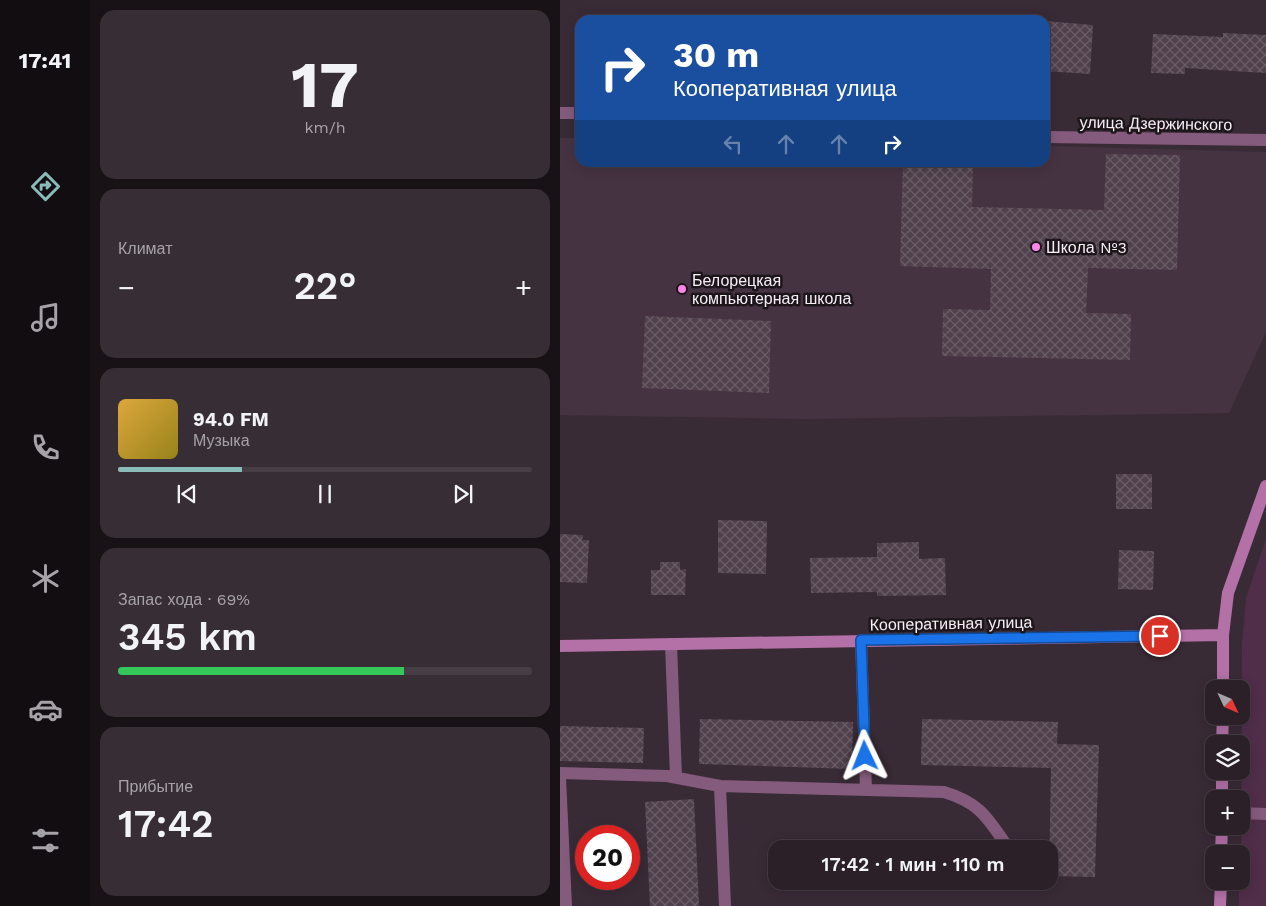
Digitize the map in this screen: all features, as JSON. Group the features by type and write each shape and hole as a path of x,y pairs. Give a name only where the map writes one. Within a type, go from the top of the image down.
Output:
{"street":[{"path":"560,113 575,113"},
{"name":"улица Дзержинского","path":"1050,137 1266,140"},
{"path":"1223,680 1223,635 1228,593 1266,486"},
{"name":"Кооперативная улица","path":"560,646 1223,635"},
{"path":"861,640 866,790"},
{"path":"671,644 676,777"},
{"path":"560,774 676,777 720,786 944,792 964,798 978,808 1002,840"},
{"path":"560,778 566,906"},
{"path":"720,786 725,906"},
{"path":"1250,813 1266,814"},
{"path":"1220,906 1221,890"}],"shaded area":[{"name":"Школа №3","path":"560,138 575,138 575,167 1050,167 1050,146 1266,152 1266,332 1229,413 804,419 560,415"},
{"path":"1266,539 1266,906 1239,906 1239,890 1250,890 1250,845 1241,845 1241,835 1250,835 1250,790 1241,790 1241,780 1250,780 1250,735 1242,735 1242,725 1250,725 1250,680 1242,680 1242,645 1246,598"}],"building":[{"path":"1050,21 1093,25 1090,74 1050,71"},
{"path":"1223,33 1266,35 1266,73 1185,68 1185,74 1151,73 1153,34 1223,37"},
{"path":"1106,154 1180,155 1177,270 1088,268 1086,313 1131,314 1130,360 942,356 943,309 990,310 991,269 900,266 903,167 973,167 972,207 1104,210"},
{"path":"645,316 771,321 769,393 642,388"},
{"path":"1116,474 1152,474 1152,509 1116,509"},
{"path":"718,520 767,521 766,574 718,573"},
{"path":"560,534 583,535 582,540 589,540 587,583 560,582"},
{"path":"919,542 919,559 945,558 946,595 877,596 877,592 811,593 810,558 877,557 877,543"},
{"path":"1119,550 1154,551 1153,590 1118,589"},
{"path":"660,562 680,562 680,570 686,569 685,595 651,595 651,570 660,570"},
{"path":"700,719 853,722 852,769 699,764"},
{"path":"922,719 1058,722 1057,744 1099,745 1095,877 1058,876 1058,840 1050,840 1051,768 921,765"},
{"path":"560,726 644,728 643,763 560,761"},
{"path":"694,799 699,906 650,906 645,802"}],"place":[{"name":"Школа №3","path":"1036,247"},
{"name":"Белорецкая компьютерная школа","path":"682,289"}],"route":[{"path":"865,756 861,640 1160,636"}]}
